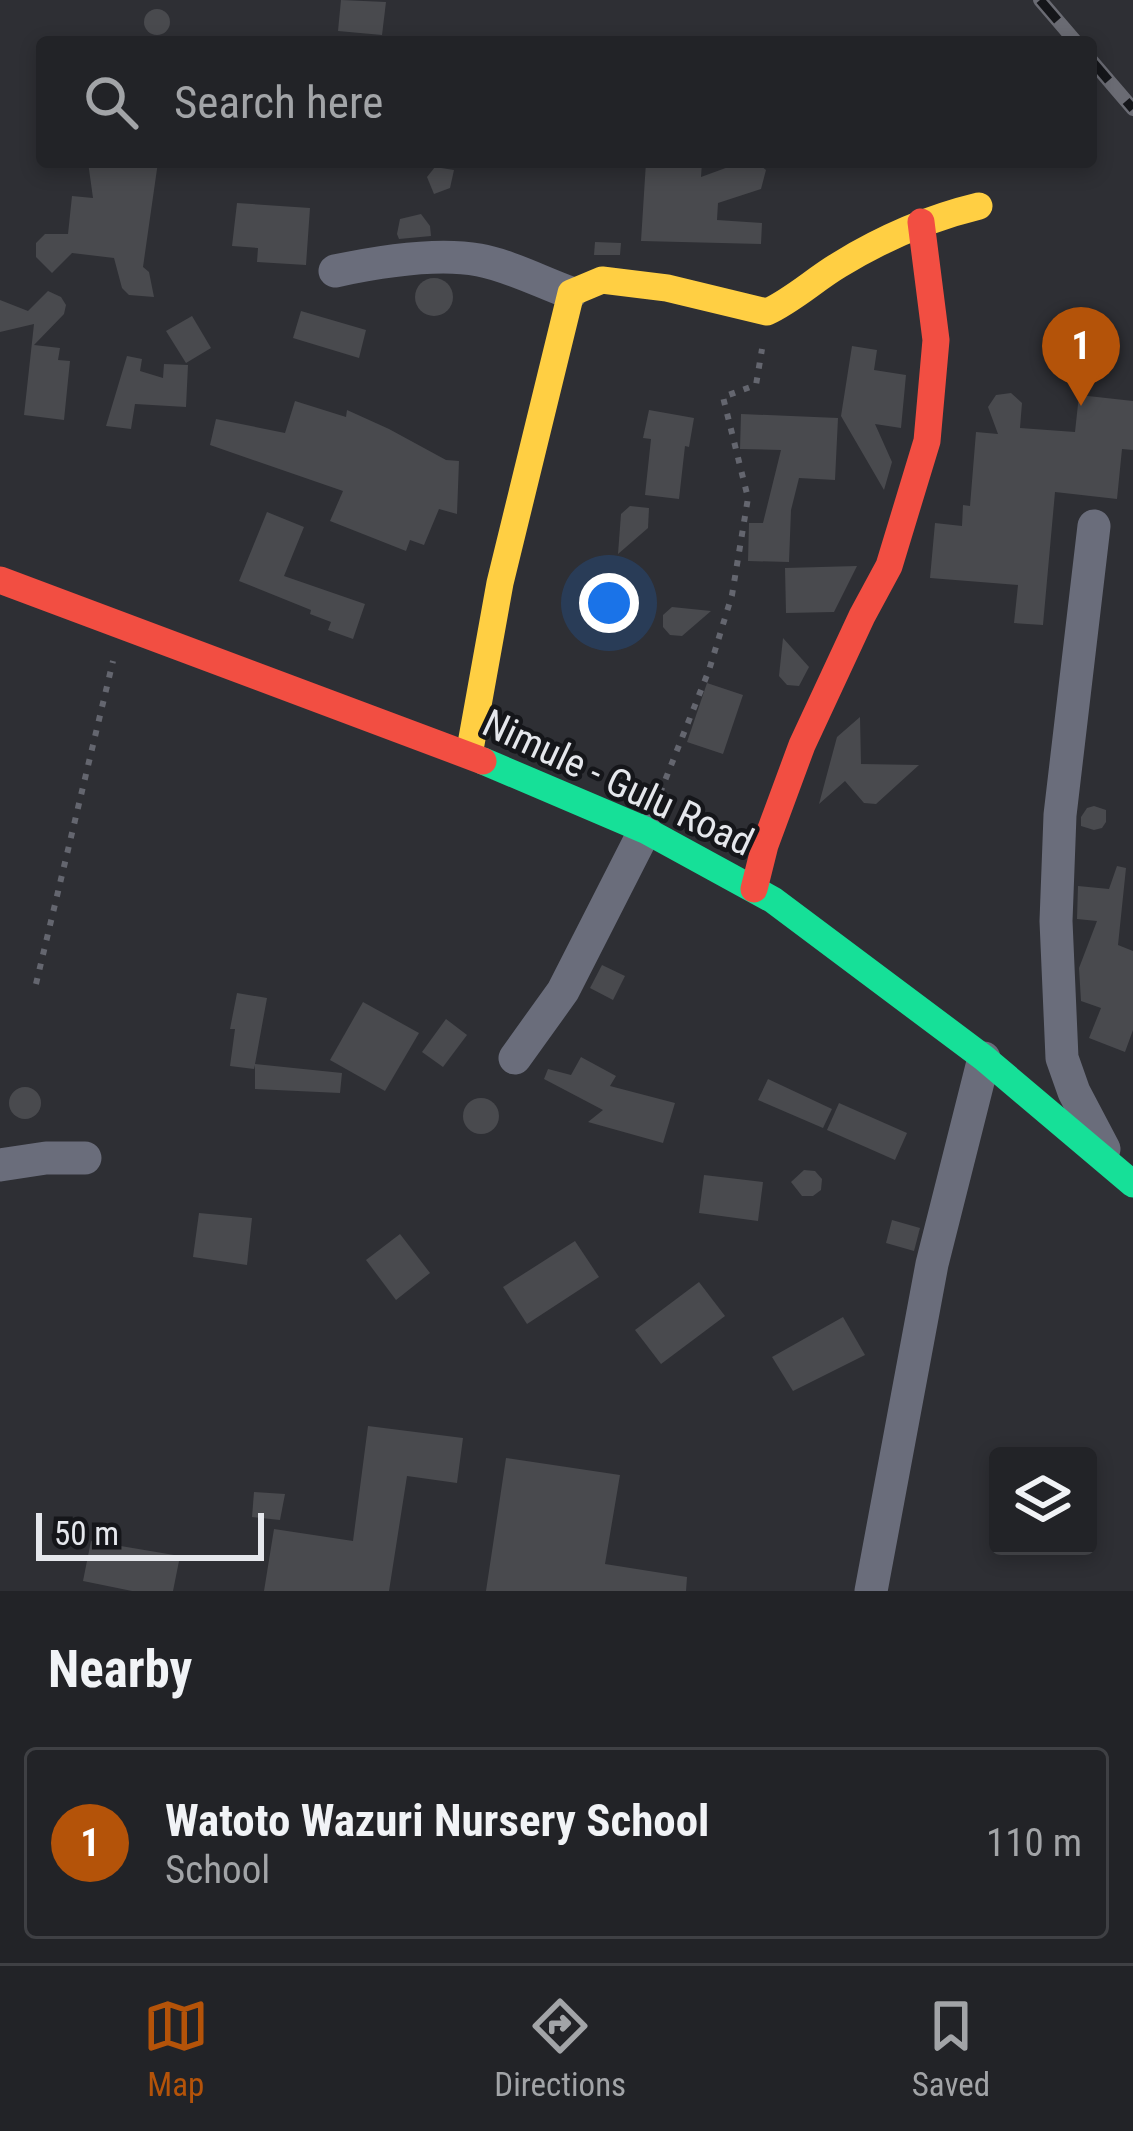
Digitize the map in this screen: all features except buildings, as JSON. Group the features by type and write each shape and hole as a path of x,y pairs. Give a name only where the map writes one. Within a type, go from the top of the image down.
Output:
{"street":[{"path":"335,271 370,263 481,260 571,293 602,280 667,288 767,312 838,265 921,222 979,206"},
{"path":"754,890 765,845 802,745 890,566 927,441 936,340 921,222"},
{"path":"469,755 500,583 571,293"},
{"path":"1094,526 1060,814 1056,921 1062,1058 1075,1092 1124,1177"},
{"name":"Nimule - Gulu Road","path":"0,580 469,755 646,830 773,900 984,1058 1124,1177"},
{"path":"515,1058 563,991 646,830"},
{"path":"871,1591 932,1264 984,1058"},
{"path":"0,1165 85,1159"}],"path":[{"path":"646,830 709,670 732,595 748,498 723,397 756,385 767,312"},
{"path":"36,984 122,623"}],"railway":[{"path":"1040,0 1071,36"},
{"path":"1097,67 1133,109"}],"traffic: fast":[{"path":"483,761 645,830 773,900 984,1058 1133,1184"}],"traffic: slow":[{"path":"469,755 500,583 571,293 602,280 667,288 767,312 872,246 979,206"}],"traffic: jam":[{"path":"754,889 802,745 889,566 927,441 936,340 921,222"},
{"path":"0,580 483,761"}],"place":[{"name":"Watoto Wazuri Nursery School","path":"1081,406"}]}
